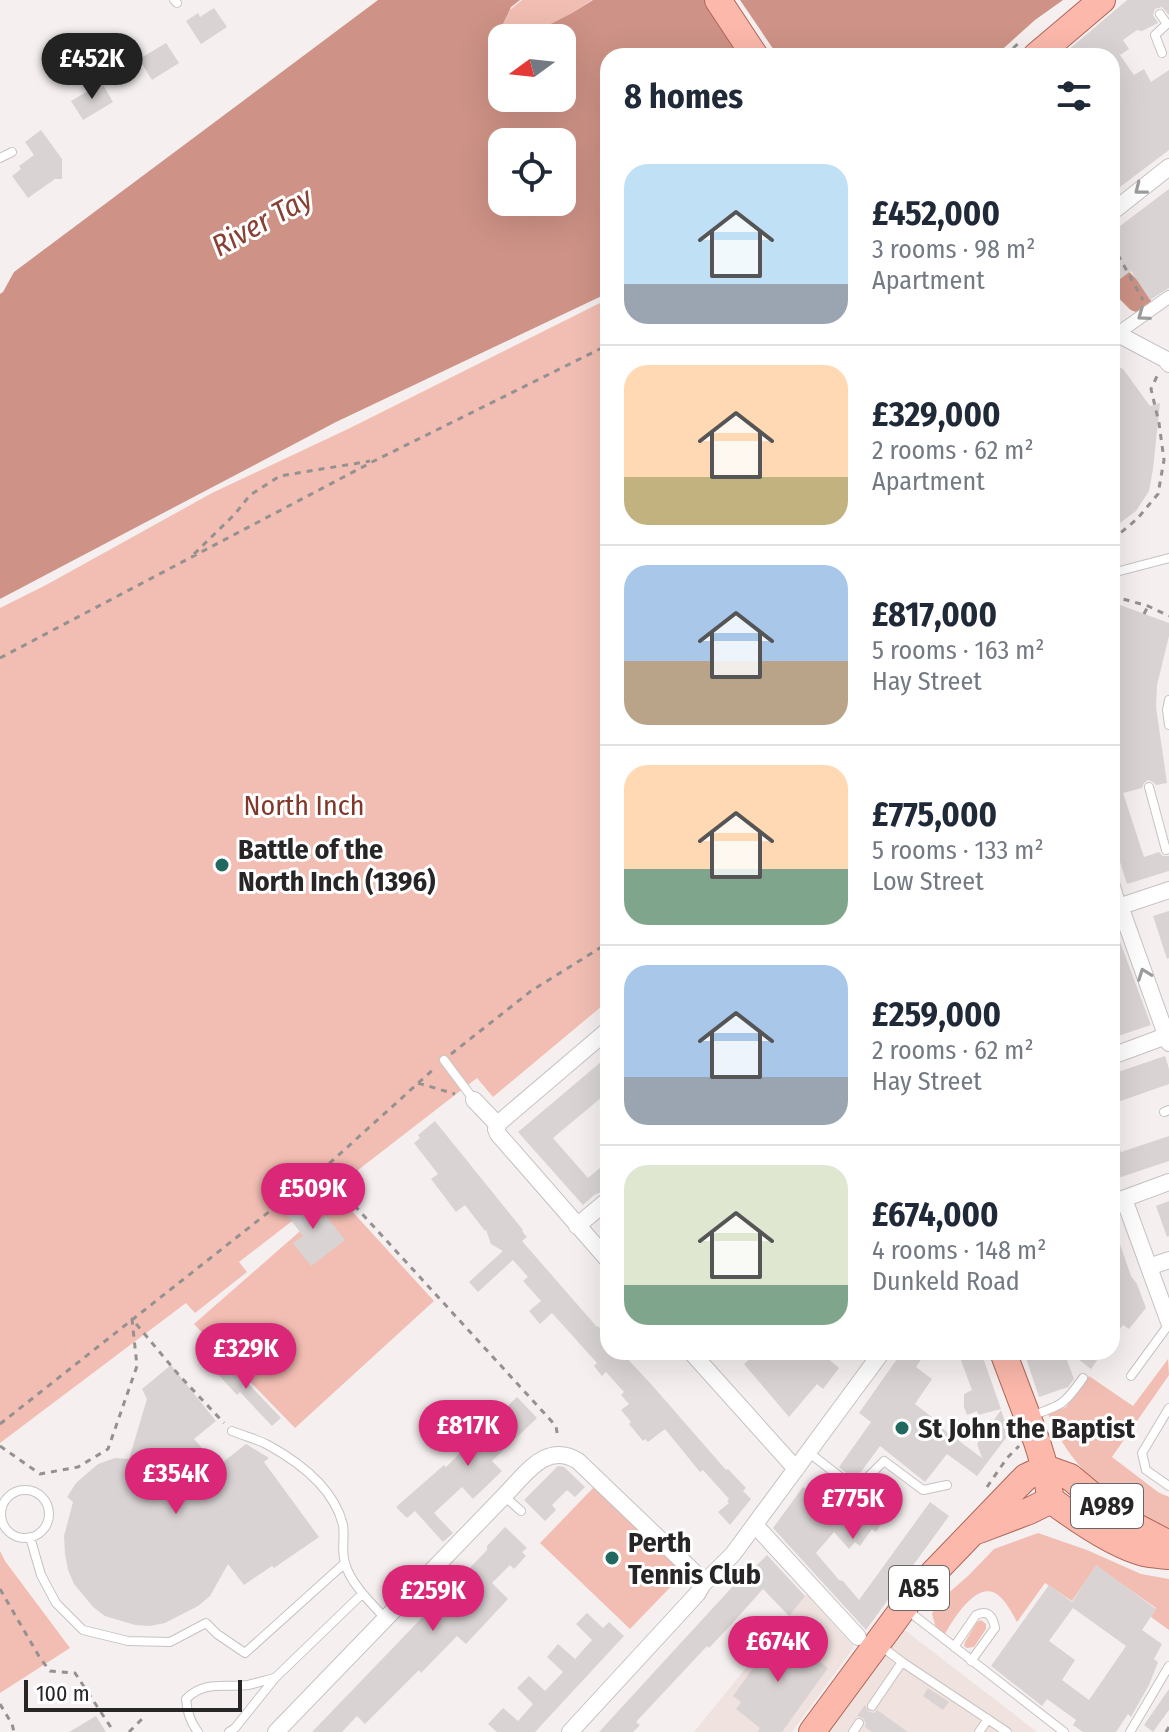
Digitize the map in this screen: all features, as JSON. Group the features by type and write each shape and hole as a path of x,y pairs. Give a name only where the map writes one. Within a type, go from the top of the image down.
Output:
{"main road":[{"path":"718,0 750,48"},
{"path":"1045,48 1102,0"},
{"name":"A989","path":"1006,1360 1037,1442 1051,1500 1082,1522 1122,1543 1143,1552 1169,1556"},
{"name":"A989","path":"1045,1468 1070,1477 1129,1523 1169,1544"},
{"name":"A85","path":"812,1732 868,1644 929,1576 1026,1477 1045,1468"},
{"name":"A85","path":"975,1531 1051,1500"}],"street":[{"path":"1120,206 1169,167"},
{"path":"1120,329 1169,297"},
{"path":"1120,335 1167,362"},
{"path":"1120,907 1169,890"},
{"path":"1120,918 1168,1038 1120,1053"},
{"path":"498,1130 600,1037"},
{"path":"474,1100 600,1251"},
{"path":"1120,1200 1169,1182"},
{"path":"1120,1205 1149,1267 1169,1323"},
{"path":"577,1226 600,1207"},
{"path":"1149,1267 1169,1260"},
{"path":"698,1360 796,1469"},
{"path":"570,1732 733,1554 876,1360"},
{"path":"276,1732 504,1496 540,1460 550,1455 559,1453 578,1461 703,1584"},
{"path":"755,1525 868,1644"}],"lane":[{"path":"1160,14 1167,24 1155,35 1162,53"},
{"path":"0,158 12,152"},
{"path":"1120,571 1169,558"},
{"path":"1169,700 1169,725"},
{"path":"1149,787 1166,850"},
{"path":"444,1060 474,1100"},
{"path":"1131,1376 1169,1323"},
{"path":"1027,1418 1061,1405 1083,1378"},
{"path":"1169,1408 1142,1453 1146,1470 1169,1486"},
{"path":"232,1431 266,1443 321,1484 343,1525 345,1563 362,1594 385,1619"},
{"path":"808,1452 856,1489 884,1461 923,1490 947,1485"},
{"path":"32,1490 45,1499 48,1507 48,1522 37,1535 30,1537 22,1538 8,1531 1,1517 4,1501 16,1491 32,1490"},
{"path":"504,1496 521,1511"},
{"path":"30,1537 41,1575 56,1603 83,1630 128,1641 170,1642 206,1623 245,1653 345,1563"},
{"path":"229,1732 275,1678 362,1594"},
{"path":"904,1607 1064,1732"},
{"path":"954,1647 976,1615 981,1612 991,1616 995,1628 971,1661"},
{"path":"868,1644 902,1662 1007,1732"},
{"path":"872,1706 902,1662"},
{"path":"1130,1732 1169,1666"},
{"path":"198,1732 187,1710 186,1699 193,1692 205,1686 247,1685 275,1678"},
{"path":"979,1732 988,1719"},
{"path":"853,1732 859,1723"}],"path":[{"path":"0,658 374,461 600,349"},
{"path":"1120,533 1158,494 1164,460 1151,389 1167,362"},
{"path":"189,558 235,514 250,495 280,476 374,461"},
{"path":"1120,598 1169,616"},
{"path":"1144,614 1148,606"},
{"path":"0,1424 322,1170 444,1060 531,991 600,948"},
{"path":"418,1083 474,1100"},
{"path":"322,1170 556,1426 559,1453"},
{"path":"132,1319 232,1431"},
{"path":"0,1446 40,1474 78,1467 108,1449 137,1366 132,1319"},
{"path":"0,1589 50,1671 75,1673 114,1732"},
{"path":"0,1704 14,1732"},
{"path":"129,1732 145,1716"}],"shaded area":[{"path":"806,1594 854,1647 792,1732 694,1732"},
{"path":"902,1628 1037,1732 828,1732"}],"green space":[{"path":"522,0 592,0 550,24 502,24 507,12"},
{"name":"North Inch","path":"600,303 600,1008 493,1097 477,1078 239,1262 247,1272 195,1313 186,1303 0,1443 0,608 212,493"},
{"path":"339,1197 434,1301 295,1428 194,1324"},
{"path":"1168,1359 1169,1375 1112,1457 1169,1497 1169,1529 1131,1509 1097,1484 1068,1452 1048,1414 1066,1407 1089,1376 1133,1406"},
{"name":"Perth Tennis Club","path":"595,1486 684,1573 630,1629 540,1543"},
{"path":"1038,1533 1141,1574 1169,1579 1169,1630 1151,1617 1156,1608 1096,1566 1072,1601 1045,1583 1017,1622 998,1595 982,1592 967,1603 945,1634 936,1628 932,1614 936,1604 994,1549"},
{"path":"0,1551 70,1648 0,1693"},
{"path":"981,1620 986,1624 986,1629 974,1647 967,1648 965,1642"}],"water":[{"name":"River Tay","path":"378,0 520,0 511,7 503,24 488,24 488,112 576,112 576,24 550,24 593,0 1063,0 1004,48 600,48 600,297 336,422 0,599 0,294 14,272"}],"pier":[{"path":"710,0 740,0 773,48 742,48"}],"building":[{"path":"1127,0 1169,0 1169,15 1162,7 1155,9 1153,15 1158,23 1142,31 1137,30 1123,40 1129,49 1120,55 1120,48 1070,48"},
{"path":"214,8 227,27 201,44 186,21"},
{"path":"166,43 179,63 152,80 139,59"},
{"path":"1120,55 1134,75 1144,69 1151,82 1169,70 1169,150 1120,187"},
{"path":"102,83 113,102 83,120 71,101"},
{"path":"41,130 62,159 62,179 55,179 28,198 12,176 21,169 19,166 34,155 25,142"},
{"path":"1169,189 1169,288 1150,300 1131,271 1120,279 1120,226"},
{"path":"1120,367 1150,406 1160,403 1149,491 1136,511 1120,523"},
{"path":"1120,605 1169,623 1156,707 1167,783 1156,785 1148,780 1142,788 1123,793 1144,857 1159,852 1169,856 1169,871 1127,884 1120,862"},
{"path":"1169,911 1169,958 1167,959 1153,916"},
{"path":"1120,942 1151,1025 1120,1035"},
{"path":"1165,1056 1169,1084 1120,1101 1120,1071"},
{"path":"600,1063 600,1099 553,1138 588,1178 600,1168 600,1192 583,1205 518,1132"},
{"path":"435,1121 523,1230 527,1237 522,1241 600,1328 600,1360 628,1360 726,1470 746,1488 743,1491 751,1499 730,1525 718,1512 729,1503 729,1499 703,1470 700,1472 665,1429 648,1442 643,1441 621,1410 629,1404 621,1395 624,1392 606,1372 602,1376 594,1366 597,1363 552,1313 540,1324 529,1311 541,1301 523,1281 528,1277 513,1260 478,1292 469,1282 503,1251 491,1244 486,1230 465,1205 456,1212 431,1179 438,1174 414,1143 420,1138 418,1135"},
{"path":"1169,1136 1169,1161 1120,1177 1120,1149 1121,1152"},
{"path":"303,1194 345,1240 311,1266 293,1243 303,1236 283,1210"},
{"path":"1169,1201 1169,1236 1167,1237 1156,1206"},
{"path":"1120,1244 1146,1308 1129,1329 1123,1325 1120,1329"},
{"path":"225,1359 281,1418 272,1426 214,1370"},
{"path":"749,1360 830,1360 839,1368 823,1389 817,1384 789,1417 744,1364"},
{"path":"896,1360 921,1360 916,1367 932,1379 915,1404 933,1418 931,1420 982,1458 977,1444 1001,1410 1009,1434 977,1476 947,1454 925,1482 880,1446 855,1480 839,1467 871,1422 859,1413"},
{"path":"961,1360 984,1360 1001,1409 967,1415 964,1394 972,1390"},
{"path":"1027,1360 1067,1360 1074,1379 1068,1387 1039,1397"},
{"path":"1079,1360 1097,1360 1091,1369"},
{"path":"171,1365 216,1421 194,1439 218,1466 246,1444 269,1458 264,1462 319,1537 244,1585 228,1564 210,1596 198,1606 165,1623 135,1625 105,1616 74,1584 65,1554 64,1536 73,1502 67,1497 76,1483 98,1464 115,1458 129,1459 147,1399 142,1389"},
{"path":"517,1397 537,1418 492,1461 502,1471 473,1499 462,1487 434,1513 453,1533 443,1542 415,1511 407,1518 396,1507 444,1465 446,1467"},
{"path":"558,1466 564,1467 585,1487 575,1497 567,1490 552,1505 556,1510 545,1521 524,1500"},
{"path":"825,1476 868,1504 873,1496 891,1509 876,1532 872,1529 860,1546 855,1542 849,1549 834,1532 816,1553 859,1600 930,1502 949,1516 866,1630 773,1528 803,1487 812,1494"},
{"path":"505,1527 527,1548 522,1552 526,1556 514,1569 510,1565 492,1583 508,1599 466,1644 457,1636 365,1724 357,1716 342,1732 312,1732 487,1550 487,1546"},
{"path":"767,1555 805,1596 789,1616 763,1589 636,1722 640,1725 633,1732 599,1732 745,1573 747,1575"},
{"path":"1096,1565 1156,1609 1142,1630 1162,1644 1154,1659 1158,1662 1131,1717 1128,1714 1116,1732 1083,1732 1073,1725 1076,1720 1047,1699 1042,1706 991,1666 1049,1585 1072,1602","holes":["1073,1608 1126,1646 1089,1700 1062,1680 1075,1660 1049,1641"]},
{"path":"587,1613 603,1628 609,1622 624,1636 535,1732 497,1732 488,1724 503,1708 518,1721 533,1704 517,1688 529,1676 545,1691 563,1672 547,1657 558,1644 575,1659 592,1640 576,1624"},
{"path":"770,1625 828,1668 782,1732 757,1732 760,1728 736,1709 741,1702 733,1696 772,1642 762,1635"},
{"path":"928,1688 949,1702 943,1710 923,1696"},
{"path":"1169,1689 1169,1710 1153,1732 1144,1725"},
{"path":"865,1705 869,1712 877,1710 908,1732 872,1732 865,1727 863,1718 857,1716"},
{"path":"96,1716 106,1732 69,1732"}],"waterway":[{"path":"1120,281 1138,299"}],"place":[{"name":"Battle of the North Inch (1396)","path":"222,865"},
{"name":"St John the Baptist","path":"902,1428"},
{"name":"Perth Tennis Club","path":"612,1558"}]}
